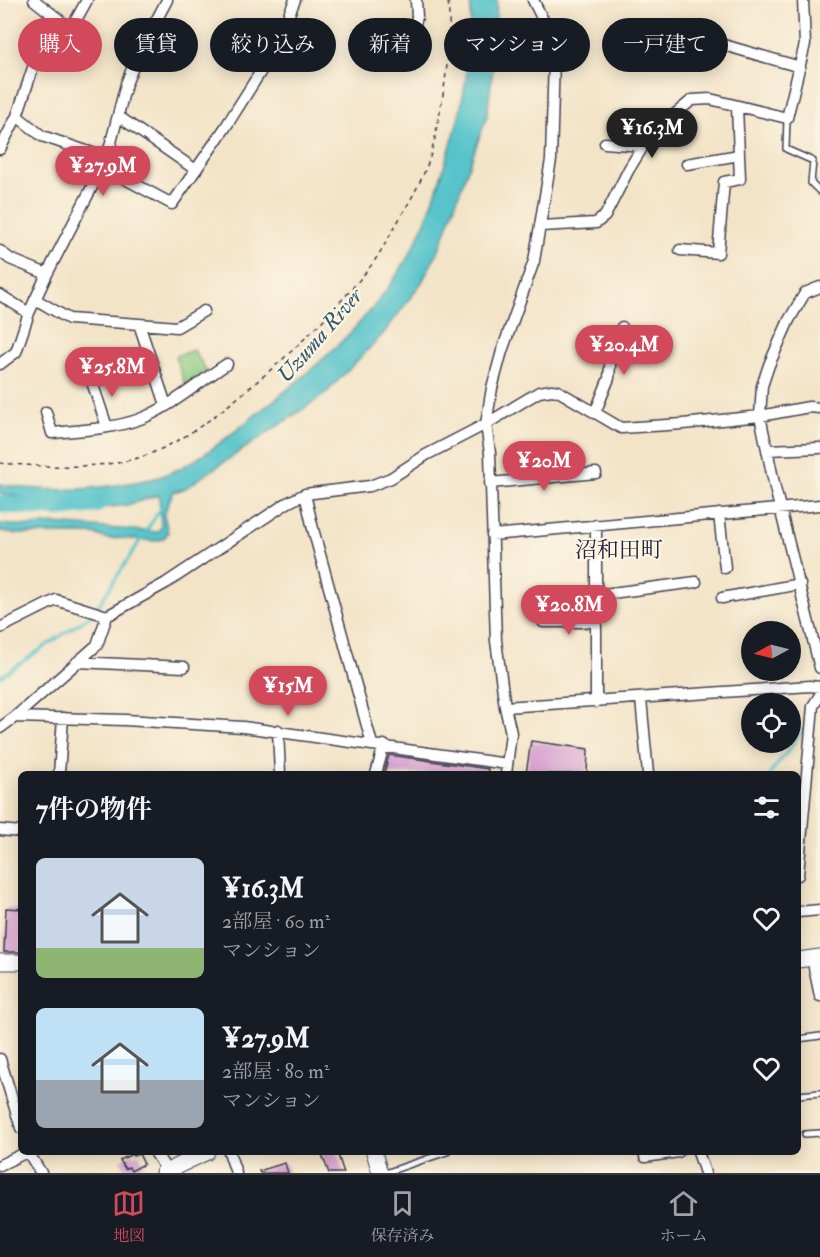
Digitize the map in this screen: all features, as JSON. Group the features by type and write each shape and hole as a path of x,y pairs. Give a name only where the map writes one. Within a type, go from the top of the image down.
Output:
{"street":[{"path":"34,0 71,29 87,0"},
{"path":"0,364 16,352 29,313 46,274 105,163 136,57 167,0"},
{"path":"16,116 42,136 105,163 172,204 273,52 295,0"},
{"path":"416,0 417,18"},
{"path":"15,717 125,720 278,730 384,745 507,769 511,733 496,641 490,453 486,424 492,388 502,351 534,261 551,159 554,58 548,30 533,0"},
{"path":"541,226 596,223 605,216 629,169 650,135 692,100 710,99 787,118 805,44 803,0"},
{"path":"0,149 16,116 51,14"},
{"path":"728,46 800,66"},
{"path":"680,250 718,253 724,182 740,179 737,107"},
{"path":"118,117 196,171"},
{"path":"605,143 643,146"},
{"path":"687,164 739,155"},
{"path":"0,251 10,259 46,274"},
{"path":"820,287 805,293 789,320 765,376 760,416 780,508 820,668"},
{"path":"0,296 29,313"},
{"path":"35,299 69,319 177,327 204,311"},
{"path":"139,324 166,405"},
{"path":"595,412 609,378 611,354 622,327"},
{"path":"46,412 52,433 106,427 140,419 166,405 227,364"},
{"path":"91,379 106,427"},
{"path":"0,728 97,645 107,616 166,583 287,503 305,494 370,486 391,478 539,392 558,391 621,428 683,424 760,416 809,407 820,408"},
{"path":"767,450 820,448"},
{"path":"490,483 596,473"},
{"path":"305,494 372,744"},
{"path":"492,535 820,505"},
{"path":"719,514 725,568"},
{"path":"596,525 596,702"},
{"path":"596,595 696,582"},
{"path":"722,598 800,584"},
{"path":"0,628 56,600 107,616"},
{"path":"543,622 596,622"},
{"path":"77,662 184,667"},
{"path":"505,707 820,687"},
{"path":"801,841 813,706 820,695"},
{"path":"641,699 648,771"},
{"path":"59,771 63,718"},
{"path":"278,730 280,771"},
{"path":"377,771 384,745"},
{"path":"0,830 18,832"},
{"path":"801,912 820,910"},
{"path":"810,959 820,996"},
{"path":"0,962 18,963"},
{"path":"0,1059 18,1118"},
{"path":"0,1164 21,1155"},
{"path":"30,1155 40,1173"},
{"path":"156,1155 165,1172 201,1155"},
{"path":"230,1155 236,1173"},
{"path":"375,1155 380,1173"},
{"path":"645,1157 658,1155"},
{"path":"699,1155 705,1173"}],"lane":[{"path":"787,118 786,149 813,161 811,183 820,192"},
{"path":"801,1039 820,1036"},
{"path":"801,1095 820,1093"},
{"path":"805,1134 820,1133"},
{"path":"385,1173 438,1155"}],"path":[{"path":"0,463 45,467 122,461 144,456 187,436 278,365 315,328 367,272 384,248 412,198 430,157 447,70 448,0"}],"green space":[{"path":"194,350 207,372 186,388 175,356"}],"water":[{"path":"470,0 497,0 496,18 471,18"},
{"path":"467,72 492,72 487,116 440,247 422,282 384,333 324,395 184,489 173,492 164,514 168,533 163,539 154,541 108,539 93,534 15,534 0,531 0,524 29,526 55,524 158,532 161,527 159,495 124,505 73,506 0,493 0,484 59,490 117,485 162,476 189,464 214,448 306,374 350,334 387,289 404,264 418,238 436,194 458,120"}],"building":[{"path":"531,741 588,749 587,771 526,771"},
{"path":"389,755 488,769 488,771 385,771"},
{"path":"6,908 18,909 18,952 4,952"},
{"path":"130,1155 140,1155 144,1164 131,1171 129,1167 125,1169 120,1160"},
{"path":"322,1155 338,1155 344,1173 329,1173"},
{"path":"285,1163 288,1173 260,1173 259,1171"}],"waterway":[{"name":"Uzuma River","path":"0,504 58,508 97,504"},
{"path":"0,677 93,614 161,508"},
{"path":"772,771 807,725"}],"district":[{"name":"沼和田町","path":"619,549"}]}
